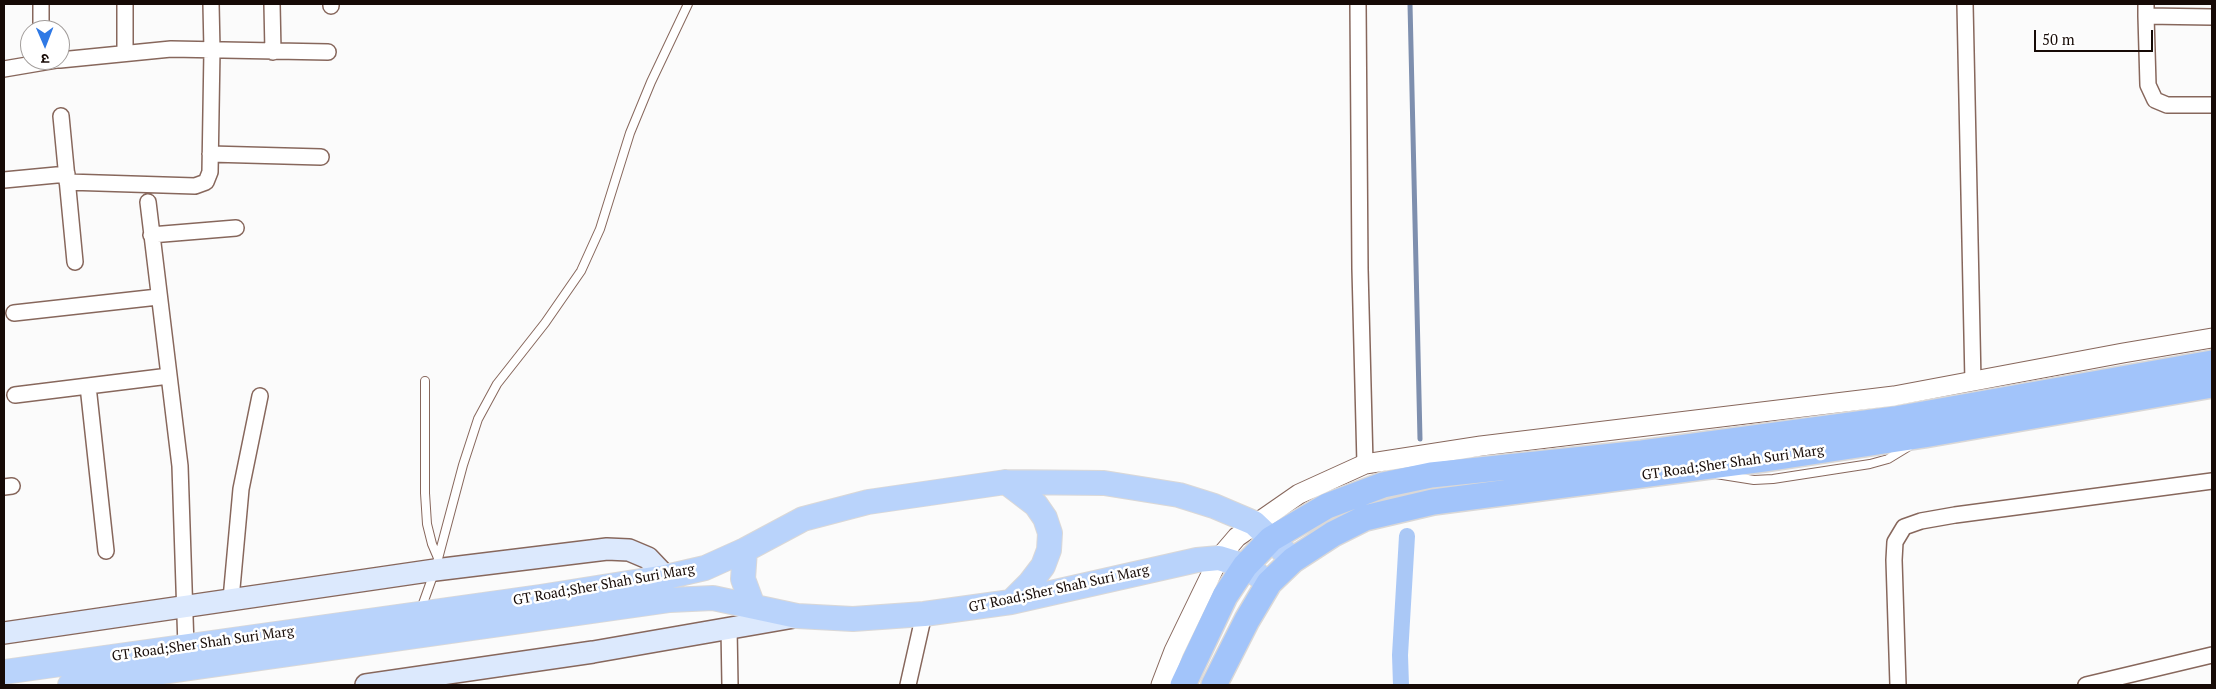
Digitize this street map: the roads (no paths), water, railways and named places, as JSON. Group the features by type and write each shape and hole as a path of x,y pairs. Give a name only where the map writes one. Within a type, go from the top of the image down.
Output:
{"highway":[{"name":"GT Road;Sher Shah Suri Marg","path":"1262,531 1383,486 1432,475 1623,455 1895,419 2212,363"},
{"name":"GT Road;Sher Shah Suri Marg","path":"1293,560 1333,534 1365,518 1393,510 1485,494 1690,469 1924,434 2212,385"},
{"path":"1183,685 1225,596 1244,566 1262,531"},
{"path":"1214,685 1247,620 1269,583 1293,560"}],"main road":[{"path":"1006,482 1036,505 1045,518 1050,533 1049,550 1042,566 1030,583 1011,602"},
{"name":"GT Road;Sher Shah Suri Marg","path":"4,672 420,614 666,577 705,568 803,520 868,502 1006,482 1104,483 1160,492 1214,506 1262,531 1293,560"},
{"path":"4,633 183,606 437,564 607,549 629,550 648,558 666,577"},
{"path":"745,550 743,579 753,606"},
{"name":"GT Road;Sher Shah Suri Marg","path":"70,685 134,681 670,600 712,598 797,616 853,619 924,614 1011,602 1197,560 1219,558 1244,566 1269,583"},
{"path":"366,685 432,680 797,616"}],"street":[{"path":"41,4 41,20"},
{"path":"125,4 125,52"},
{"path":"4,180 67,178 195,186 206,182 210,172 211,4"},
{"path":"272,4 273,52"},
{"path":"1358,4 1360,269 1365,464"},
{"path":"1965,4 1973,382"},
{"path":"2212,17 2146,10 2148,85 2155,100 2167,105 2212,105"},
{"path":"70,59 171,49 328,52"},
{"path":"4,69 20,65"},
{"path":"61,116 75,262"},
{"path":"210,154 321,157"},
{"path":"148,202 158,297 180,466 183,606 186,647"},
{"path":"151,235 236,228"},
{"path":"14,314 158,297"},
{"path":"1161,685 1174,651 1219,558 1237,537 1262,531 1298,494 1365,464 1481,446 1894,396 2123,352 2212,338"},
{"path":"15,395 169,376"},
{"path":"88,386 106,551"},
{"path":"231,598 241,489 260,396"},
{"path":"1898,685 1894,560 1895,542 1904,527 1921,521 1955,515 2212,481"},
{"path":"908,685 924,614"},
{"path":"729,628 730,685"},
{"path":"2086,685 2212,655"}],"lane":[{"path":"420,614 437,564 463,465 478,419 497,384 545,323 581,271 600,230 630,133 651,82 688,4"},
{"path":"425,381 425,493 428,524 437,564"}],"waterway":[{"path":"1410,4 1420,439"},
{"path":"1401,685 1400,655 1407,536"}]}
